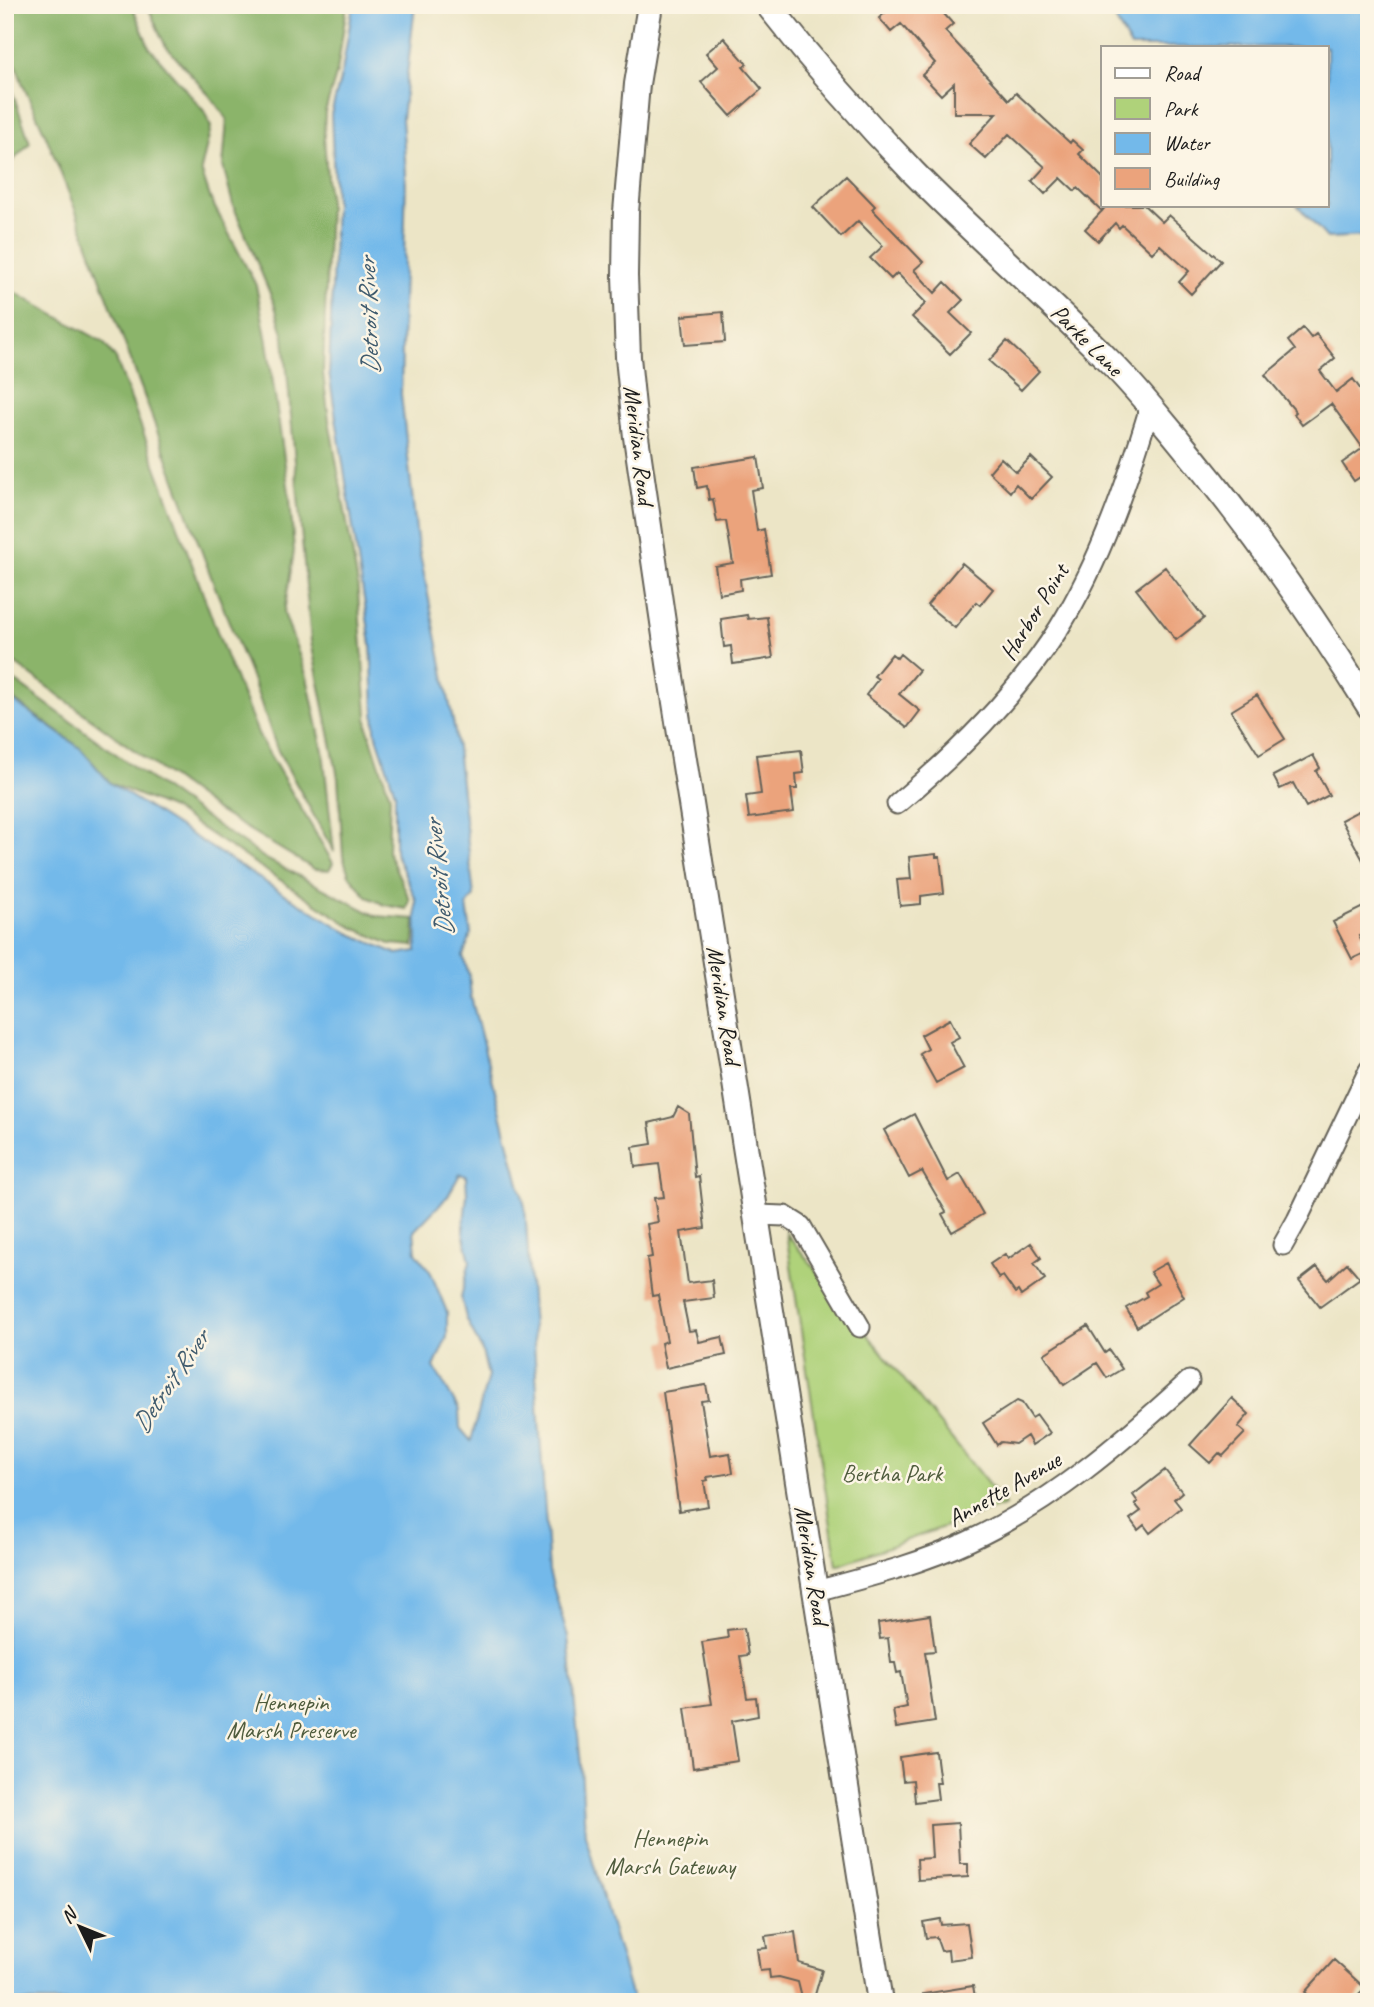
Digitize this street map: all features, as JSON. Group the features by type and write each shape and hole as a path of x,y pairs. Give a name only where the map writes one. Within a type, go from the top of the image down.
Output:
{"street":[{"name":"Meridian Road","path":"650,5 637,84 627,188 625,276 628,357 636,437 669,664 880,2002"},
{"name":"Parke Lane","path":"768,5 857,113 916,175 1110,361 1150,407 1204,470 1278,568 1369,706"},
{"name":"Harbor Point","path":"897,804 943,766 978,729 1012,692 1058,629 1094,563 1126,486 1150,407"},
{"path":"1283,1245 1369,1070"},
{"path":"757,1215 785,1216 801,1226 860,1327"},
{"name":"Annette Avenue","path":"816,1591 921,1560 968,1542 1006,1522 1056,1492 1094,1464 1189,1381"}],"green space":[{"path":"5,5 132,5 149,47 204,111 211,127 201,170 211,200 256,285 267,342 290,499 294,551 284,613 307,677 323,751 334,852 277,749 75,209 23,85 5,33"},
{"path":"147,5 347,5 337,72 325,112 329,203 323,373 357,579 368,729 390,796 388,852 410,900 407,909 385,905 367,897 349,875 343,856 338,778 311,642 284,337 274,303 233,205 223,166 227,119 165,45"},
{"path":"5,70 30,143 5,169"},
{"path":"5,287 103,342 116,359 228,661 260,738 333,863 329,870 314,869 216,810 5,656"},
{"path":"5,674 266,859 376,916 415,919 414,946 390,944 352,927 172,809 110,783 80,748 5,693"},
{"name":"Bertha Park","path":"786,1233 1005,1505 837,1565"}],"water":[{"name":"Hennepin Marsh Preserve","path":"353,5 415,5 402,119 406,173 401,394 417,539 455,731 474,896 467,905 471,934 463,956 525,1207 549,1572 568,1637 585,1834 633,2002 5,2002 5,695 80,748 110,783 273,887 349,933 397,954 417,951 416,900 395,852 395,793 375,730 371,644 329,373 335,202 331,114 342,72","holes":["460,1174 466,1176 463,1231 470,1261 461,1297 466,1318 482,1351 488,1376 471,1441 460,1428 459,1410 434,1367 447,1337 447,1312 431,1273 416,1252 414,1231 448,1196"]},
{"path":"1107,5 1369,5 1369,236 1327,238 1298,206 1328,206 1328,46 1130,46"}],"building":[{"path":"894,5 936,5 953,24 945,31 1009,100 1016,93 1070,143 1072,140 1083,150 1079,154 1101,176 1103,210 1106,206 1145,206 1162,222 1169,215 1221,261 1191,294 1179,282 1189,271 1160,245 1152,253 1122,225 1119,228 1115,223 1098,241 1085,229 1102,211 1078,188 1075,191 1061,178 1045,194 1032,181 1045,167 1009,134 986,159 969,144 997,113 954,113 954,83 941,95 922,75 935,63 901,24 891,32 879,18"},
{"path":"724,38 747,64 743,67 762,89 731,116 701,82 718,67 706,53"},
{"path":"846,176 875,206 872,209 923,262 914,270 935,293 945,282 963,300 950,313 971,333 950,354 912,317 926,303 897,273 891,279 870,258 883,246 858,221 841,237 813,207"},
{"path":"723,312 725,342 685,345 682,316"},
{"path":"1303,328 1311,338 1316,334 1335,358 1320,371 1336,392 1353,379 1369,401 1369,471 1354,481 1342,463 1363,448 1331,404 1302,425 1294,414 1296,412 1265,375 1295,350 1288,341"},
{"path":"1007,341 1039,371 1021,390 989,361"},
{"path":"758,457 763,488 751,490 757,531 764,529 771,574 740,579 741,590 719,594 715,566 733,563 726,521 717,522 713,499 709,500 707,486 697,488 694,467"},
{"path":"1031,457 1052,477 1031,499 1016,484 1010,492 989,472 1001,458 1016,472"},
{"path":"962,563 993,589 980,605 976,602 955,628 927,605"},
{"path":"1165,567 1204,618 1176,640 1136,589"},
{"path":"747,615 748,619 767,617 773,658 733,664 731,646 724,647 721,619"},
{"path":"892,654 897,658 900,654 919,670 899,694 920,711 907,728 866,695 878,679 874,676"},
{"path":"1257,695 1285,739 1259,755 1231,711"},
{"path":"801,750 804,773 796,774 797,789 791,789 794,812 749,818 746,796 761,794 756,755"},
{"path":"1313,755 1320,768 1316,771 1329,795 1306,807 1293,783 1280,789 1273,776"},
{"path":"1358,811 1369,830 1369,871 1341,820"},
{"path":"936,854 936,857 940,857 944,893 921,896 921,904 900,906 897,880 911,879 909,857"},
{"path":"1369,904 1369,931 1359,936 1367,952 1352,959 1333,922"},
{"path":"950,1019 959,1037 950,1042 964,1068 936,1083 920,1054 928,1049 921,1035"},
{"path":"678,1107 689,1114 695,1177 699,1176 705,1228 681,1232 688,1283 712,1280 714,1298 683,1302 689,1331 696,1330 699,1342 722,1337 726,1355 666,1368 661,1343 667,1341 658,1295 652,1296 647,1258 652,1257 647,1224 658,1222 654,1198 664,1197 659,1164 635,1167 633,1147 652,1144 649,1123 673,1117"},
{"path":"914,1114 948,1181 960,1174 983,1214 952,1232 942,1214 946,1212 922,1171 909,1178 884,1130"},
{"path":"1031,1243 1041,1258 1034,1263 1045,1279 1021,1296 1018,1291 1015,1293 1003,1276 999,1278 990,1264 1005,1254 1008,1259"},
{"path":"1166,1263 1184,1297 1137,1327 1126,1308 1147,1296 1145,1292 1158,1284 1150,1272"},
{"path":"1347,1263 1360,1278 1320,1307 1299,1281 1317,1267 1328,1280"},
{"path":"1088,1326 1105,1353 1109,1350 1122,1369 1107,1378 1097,1363 1064,1385 1044,1354"},
{"path":"706,1385 709,1400 701,1401 710,1456 730,1453 733,1473 707,1477 708,1480 704,1481 708,1506 679,1511 663,1392"},
{"path":"1232,1398 1249,1414 1238,1427 1245,1433 1223,1456 1219,1453 1210,1463 1190,1445"},
{"path":"1017,1401 1022,1403 1032,1418 1037,1415 1050,1433 1032,1445 1027,1436 1015,1444 1001,1442 997,1445 983,1423"},
{"path":"1165,1470 1182,1492 1174,1499 1181,1508 1150,1533 1144,1525 1138,1530 1130,1519 1141,1511 1135,1504 1138,1502 1133,1495"},
{"path":"930,1615 935,1651 925,1652 935,1722 896,1728 893,1710 907,1707 901,1672 897,1673 895,1663 891,1663 888,1638 880,1639 878,1623"},
{"path":"744,1628 748,1655 740,1656 747,1698 756,1697 758,1716 732,1721 738,1761 693,1768 685,1708 712,1704 702,1642 728,1638 727,1630"},
{"path":"936,1752 940,1783 936,1783 938,1799 915,1802 913,1780 903,1781 900,1757"},
{"path":"958,1823 960,1864 968,1864 968,1877 918,1880 917,1859 932,1858 930,1825"},
{"path":"940,1919 941,1925 967,1923 972,1957 949,1960 948,1950 941,1951 936,1937 926,1938 923,1922"},
{"path":"795,1932 799,1963 822,1970 813,2002 803,2002 798,1982 779,1977 770,1978 769,1970 760,1971 757,1949 767,1948 765,1936"},
{"path":"1334,1960 1365,1988 1353,2002 1316,2002 1305,1992"},
{"path":"973,1986 976,2002 923,2002 923,1994"}],"water label":[{"name":"Detroit River","path":"368,316"},
{"name":"Detroit River","path":"438,878"},
{"name":"Detroit River","path":"170,1381"}],"park label":[{"name":"Hennepin Marsh Gateway","path":"670,1852"}]}
